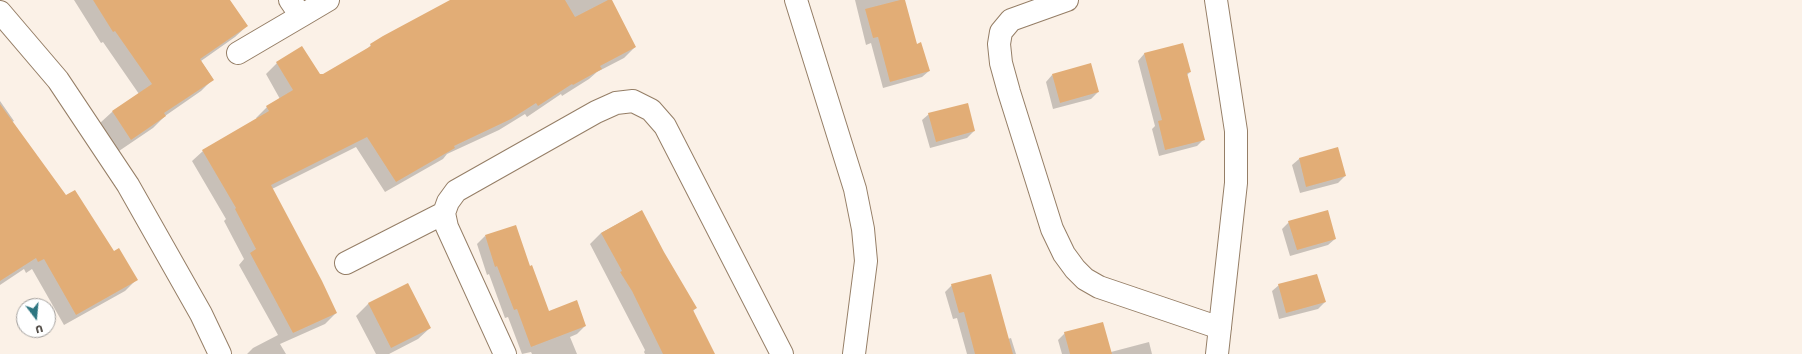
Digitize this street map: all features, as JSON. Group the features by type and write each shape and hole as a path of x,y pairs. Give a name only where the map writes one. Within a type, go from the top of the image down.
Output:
{"street":[{"path":"238,53 296,8 328,0"},
{"path":"796,0 855,189 863,229 866,261 854,354"},
{"path":"1067,0 1011,20 1001,32 999,44 1001,63 1009,92 1052,229 1064,254 1075,268 1085,279 1099,288 1220,328"},
{"path":"1216,0 1236,131 1236,183 1217,354"},
{"path":"0,12 58,80 128,185 201,314 220,354"},
{"path":"505,354 447,227 444,213 448,202 456,191 596,112 616,103 633,102 651,110 666,126 782,354"},
{"path":"346,262 444,213"}],"building":[{"path":"93,0 230,0 248,26 200,59 214,80 164,113 166,116 131,140 112,111 152,84 115,31 113,32"},
{"path":"450,0 565,0 575,17 608,0 612,0 636,47 600,66 602,69 573,85 572,84 538,106 536,103 511,119 454,146 455,148 396,182 367,137 271,185 322,281 337,313 293,333 250,253 256,249 235,209 236,208 202,150 269,111 266,106 293,90 276,62 302,46 320,74 323,74 371,46 370,44 383,36"},
{"path":"905,0 917,44 921,42 930,71 890,82 878,37 873,38 865,9"},
{"path":"1183,43 1191,72 1187,73 1205,140 1165,150 1158,121 1162,120 1144,53"},
{"path":"1091,63 1099,92 1060,103 1052,74"},
{"path":"968,103 975,131 936,142 928,113"},
{"path":"0,104 66,195 75,190 114,251 119,248 138,280 76,315 44,259 38,262 36,258 0,281"},
{"path":"1338,147 1346,176 1306,187 1299,158"},
{"path":"642,210 664,252 697,308 693,310 715,354 663,354 632,291 620,272 622,271 601,233"},
{"path":"1328,210 1336,239 1297,250 1288,221"},
{"path":"516,225 530,266 532,265 549,311 577,300 586,326 531,347 517,309 514,310 497,266 495,267 485,235"},
{"path":"991,274 1013,354 975,354 964,312 959,313 951,284"},
{"path":"1317,274 1326,302 1286,313 1278,284"},
{"path":"408,283 431,328 391,348 368,303"},
{"path":"1103,322 1112,354 1070,354 1064,332"}]}
